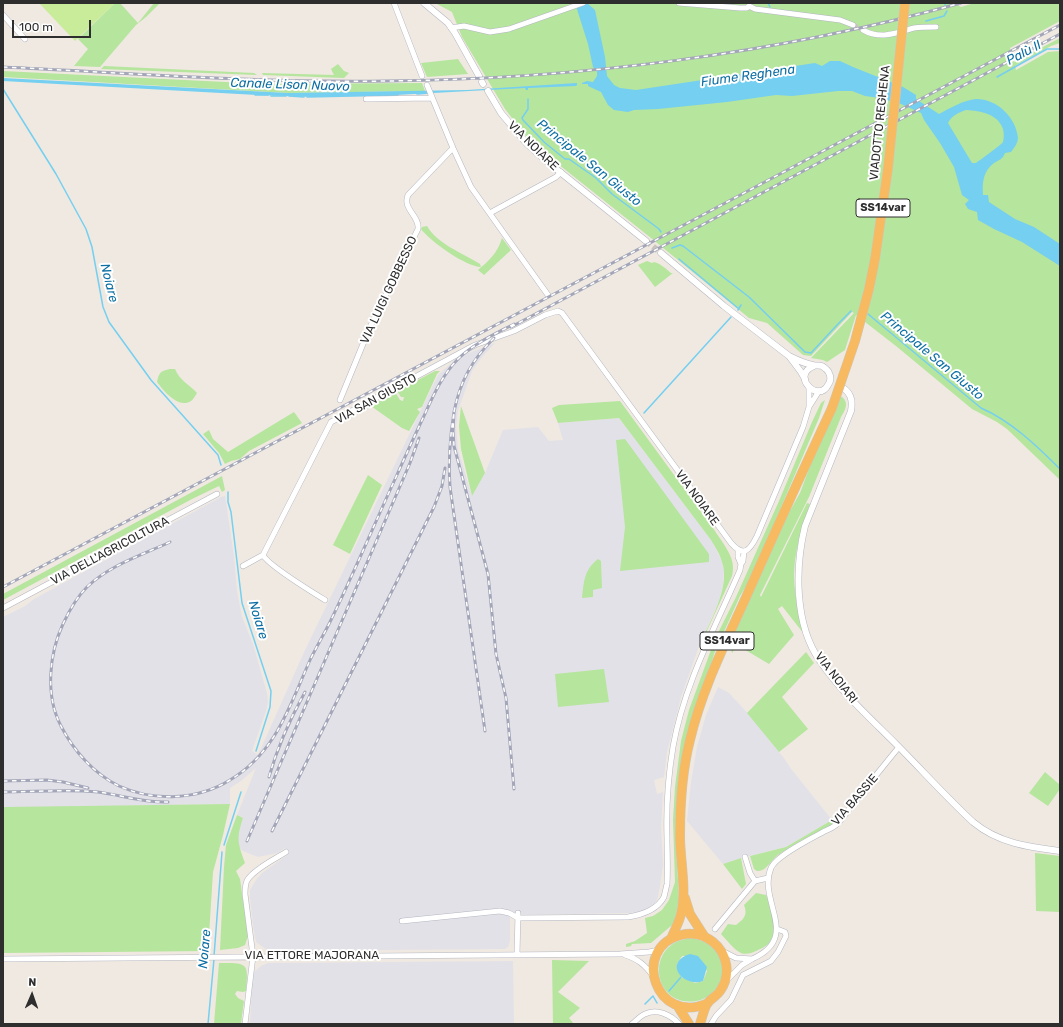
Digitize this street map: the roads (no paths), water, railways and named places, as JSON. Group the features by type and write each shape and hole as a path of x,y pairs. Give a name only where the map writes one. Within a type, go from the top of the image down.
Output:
{"highway":[{"name":"VIADOTTO REGHENA","path":"683,889 680,838 681,794 688,749 695,718 730,632 832,408 855,341 869,288 875,259 888,168 905,3"},
{"name":"SS14var","path":"683,889 690,914 704,936 721,950"},
{"name":"SS14var","path":"654,978 654,963 660,950 671,939 681,914 683,889"},
{"path":"671,939 686,934 704,936"},
{"path":"654,978 657,988 670,1002 677,1005 693,1007 708,1003 719,994 725,982 727,973 726,965 721,950"},
{"path":"700,1024 708,1003"},
{"path":"677,1005 689,1024"}],"street":[{"path":"394,3 422,76"},
{"path":"424,3 443,18 452,28 481,81"},
{"path":"452,28 455,26 464,26 490,32 508,29 583,3"},
{"path":"679,3 740,8 747,8 751,5 755,9 840,20 854,25"},
{"path":"3,15 25,39"},
{"path":"862,30 868,34 883,36 914,28 936,27"},
{"path":"427,85 471,187 548,295"},
{"name":"VIA NOIARE","path":"488,91 501,113 520,136 545,160 561,172 556,177 490,213"},
{"path":"366,99 432,97"},
{"name":"VIA LUIGI GOBBESSO","path":"340,400 370,327 418,229 418,223 408,206 408,195 453,148"},
{"path":"561,172 646,241"},
{"path":"661,252 724,306 789,356 799,368 809,388 809,407"},
{"name":"VIA SAN GIUSTO","path":"263,555 331,422 475,345 514,331 545,315 556,311 560,312"},
{"name":"VIA NOIARE","path":"560,312 731,543 738,550"},
{"path":"789,356 814,366 822,366 826,368 830,377 840,386"},
{"path":"805,379 808,369 814,366"},
{"path":"827,387 830,377"},
{"path":"741,564 738,557 738,550 744,551 751,547 757,536 803,427 809,407 819,391 827,387 840,386"},
{"name":"VIA NOIARI","path":"840,386 851,395 851,411 805,526 801,544 799,560 799,599 808,637 819,660 856,704 960,810 983,830 1014,844 1060,851"},
{"path":"809,388 819,391"},
{"name":"VIA DELL'AGRICOLTURA","path":"3,608 217,494"},
{"path":"402,921 500,911 518,916 628,917 643,914 655,907 663,897 668,870 667,801 674,746 684,704 707,642 740,570 743,562 744,551"},
{"path":"243,566 263,555 265,559 280,570 325,600"},
{"name":"VIA BASSIE","path":"768,878 771,867 779,859 806,841 836,825 899,747"},
{"path":"246,1024 253,956 245,894 246,884 249,878 266,863 286,852"},
{"path":"745,857 750,873 755,881"},
{"path":"715,929 755,881 768,878 776,922 776,929 772,943 767,951 742,965 725,982"},
{"path":"517,955 518,916"},
{"path":"711,1024 716,1016 731,1000 743,976 771,961 778,952 786,936 785,932 776,929"},
{"name":"VIA ETTORE MAJORANA","path":"3,959 211,956 620,954 660,950"},
{"path":"721,950 736,958 752,959"},
{"name":"VIA ETTORE MAJORANA","path":"620,954 639,960 654,978"},
{"path":"632,1024 643,1014 656,1011 674,1018 679,1024"}],"water":[{"name":"Fiume Reghena","path":"575,3 587,3 595,10 605,57 607,76 614,85 620,88 636,90 815,63 822,66 830,61 840,61 903,87 916,95 916,99 939,114 971,100 976,99 991,102 1009,116 1014,123 1018,138 1017,144 1011,152 1005,153 1002,158 990,166 985,173 983,195 988,195 989,202 1015,219 1034,227 1060,244 1060,266 1022,242 978,220 977,212 968,209 965,204 969,200 962,195 954,167 921,113 901,104 880,98 865,96 852,91 792,96 776,95 727,102 634,110 628,112 614,110 608,105 601,92 588,86 588,84 582,84 587,81 593,82 597,76 597,72 593,67 588,44","holes":["966,110 983,112 993,117 1001,124 1004,134 1003,142 976,163 972,163 948,123 951,118 958,113"]},
{"path":"3,78 288,93 467,90 577,83 577,85 528,88 528,90 525,88 396,95 311,97 3,81"},
{"path":"690,954 698,956 707,967 703,981 689,981 679,974 677,968 678,963 682,958"}],"waterway":[{"path":"768,3 770,7"},
{"path":"926,21 944,16 947,11"},
{"name":"Palù II","path":"997,77 1047,49 1060,49"},
{"name":"Noiare","path":"3,89 56,174 86,229 92,247 103,307 109,322 151,380 218,455 221,465"},
{"name":"Canale Lison Nuovo","path":"417,94 430,93"},
{"name":"Canale Lison Nuovo","path":"255,95 268,95"},
{"name":"Canale Lison Nuovo","path":"307,97 398,95"},
{"name":"Canale Lison Nuovo","path":"271,96 286,96"},
{"name":"Canale Lison Nuovo","path":"289,96 304,97"},
{"name":"Principale San Giusto","path":"528,99 528,109 522,118 544,142 565,159 569,159 596,178 612,194 661,232"},
{"name":"Principale San Giusto","path":"672,248 680,245 683,246 749,297 805,352 811,353 851,311"},
{"path":"679,259 739,309"},
{"path":"738,310 741,305"},
{"name":"Principale San Giusto","path":"868,314 981,408 1003,420 1023,435 1060,469"},
{"path":"644,413 731,317"},
{"name":"Noiare","path":"228,492 228,502 231,512 242,603 271,691 270,707 256,751"},
{"name":"Noiare","path":"224,845 241,792"},
{"name":"Noiare","path":"214,956 222,852"},
{"name":"Noiare","path":"208,1024 214,959"},
{"path":"669,991 681,977"},
{"path":"645,1004 653,996 657,1003"}],"tunnel":[{"path":"853,25 863,30"},
{"path":"646,241 661,253"}],"railway":[{"path":"3,67 194,77 338,81 458,79 531,75 604,69 748,50 891,21 961,3"},
{"path":"3,587 1060,25"},
{"path":"511,327 1060,34"},
{"path":"170,542 116,567 96,579 83,591 71,609 58,636 52,662 51,675 51,688 56,714 66,735 85,760 101,775 119,786 147,795 161,796 190,795 217,787 246,769 260,756 271,741 289,709 311,658 339,604 438,386 448,371 465,353 485,339 514,324"},
{"path":"454,412 463,381 479,354 494,338"},
{"path":"485,731 450,487 450,449 454,412 454,446 488,574 496,654 506,698 514,789"},
{"path":"247,841 410,463 419,438"},
{"path":"272,831 434,507 442,486 445,468"},
{"path":"269,777 284,733 305,692"},
{"path":"3,781 47,780 88,788"},
{"path":"3,792 87,791 150,801 168,802"}]}
